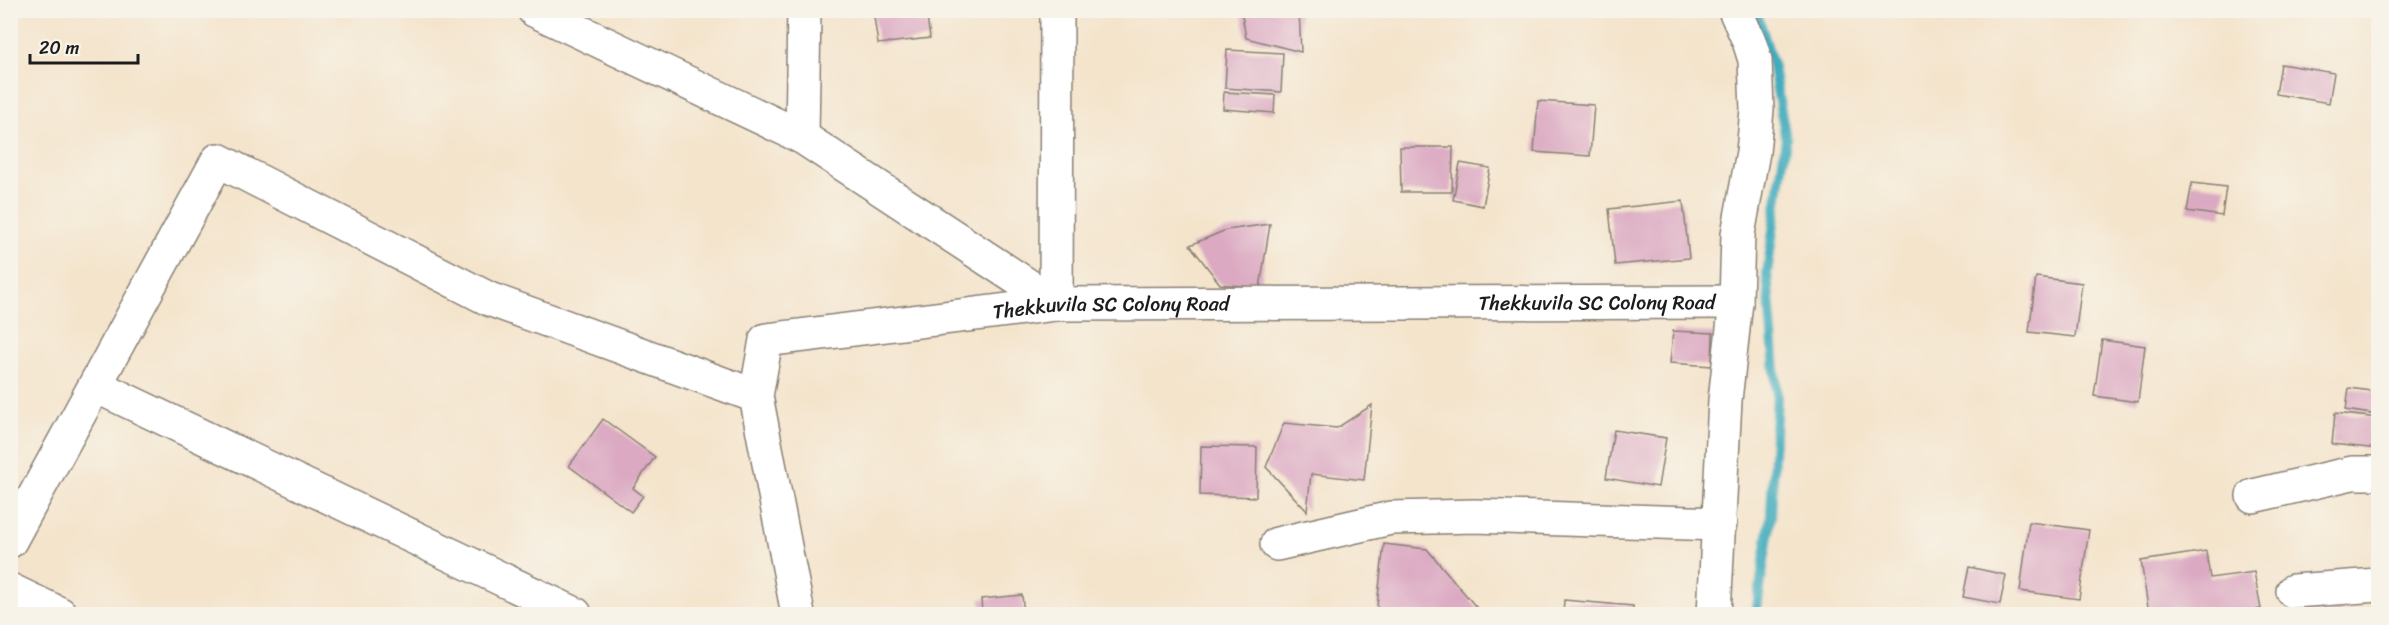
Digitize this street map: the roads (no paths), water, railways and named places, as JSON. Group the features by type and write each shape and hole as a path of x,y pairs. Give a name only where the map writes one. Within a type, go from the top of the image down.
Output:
{"street":[{"path":"534,10 802,137 1056,304"},
{"path":"802,137 804,10"},
{"path":"1056,304 1057,10"},
{"path":"1714,615 1725,400 1736,302 1738,234 1753,152 1757,110 1755,60 1738,17"},
{"path":"10,541 218,160 489,299 756,396"},
{"name":"Thekkuvila SC Colony Road","path":"798,615 756,396 766,340 1056,304 1736,302"},
{"path":"96,386 575,615"},
{"path":"2253,496 2352,473 2379,473"},
{"path":"1277,544 1391,518 1475,516 1720,524"},
{"path":"2293,591 2379,585"},
{"path":"10,590 60,615"}],"waterway":[{"path":"1756,10 1772,62 1786,139 1767,273 1777,395 1771,515 1756,614"}]}
